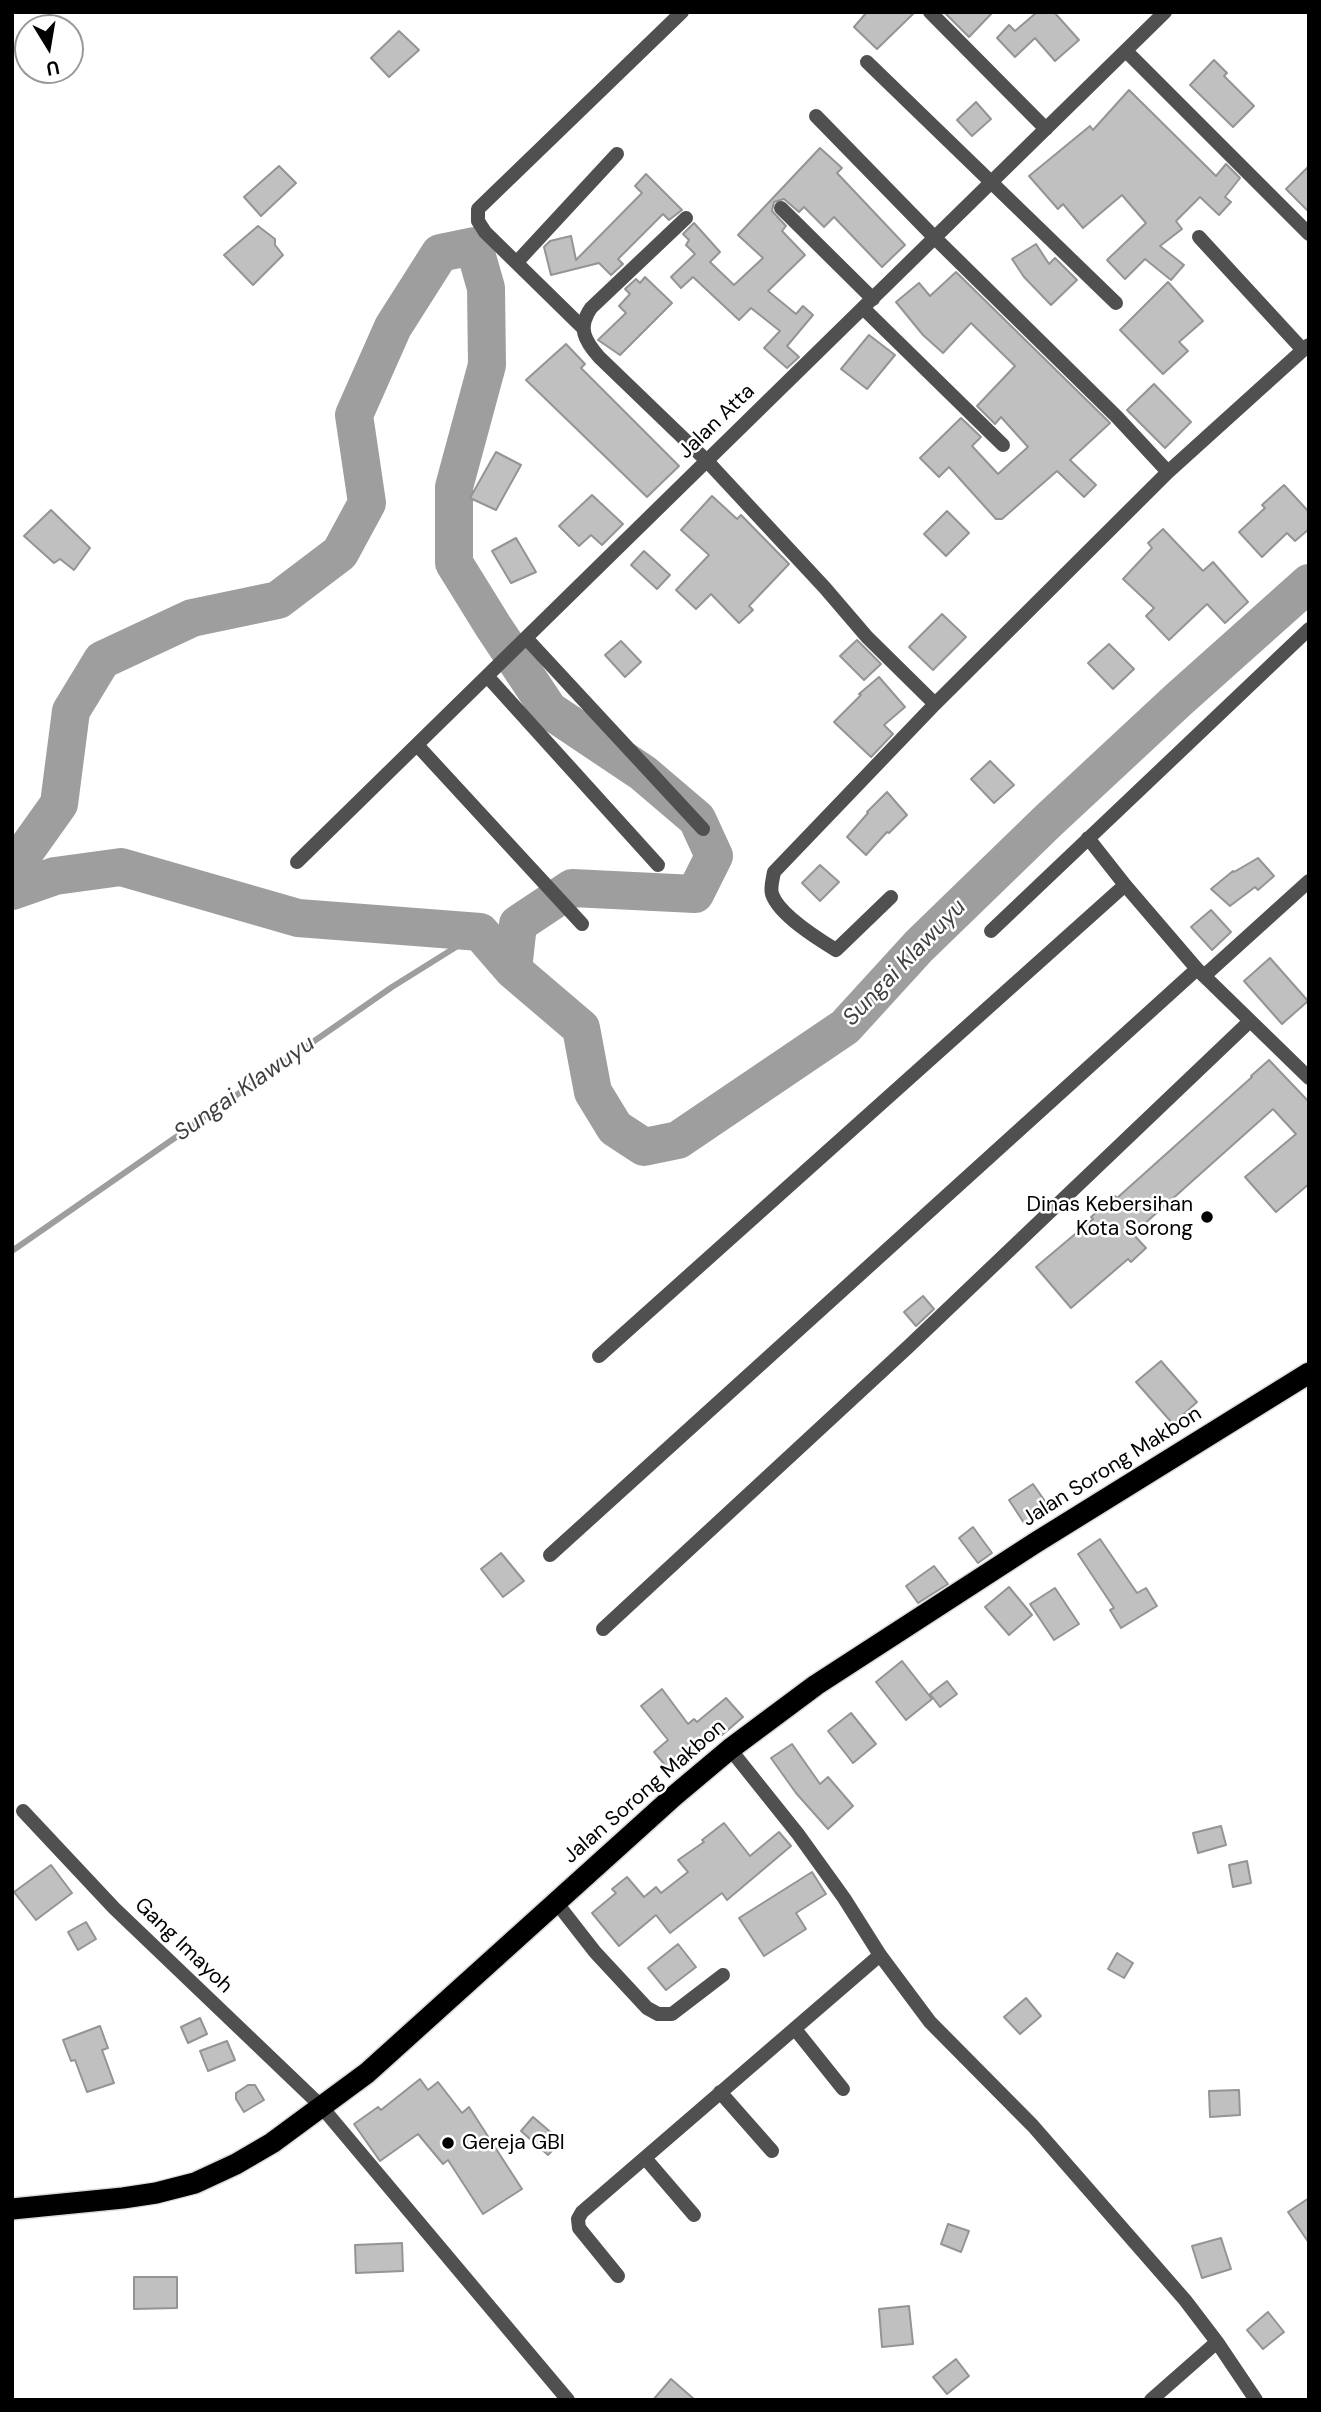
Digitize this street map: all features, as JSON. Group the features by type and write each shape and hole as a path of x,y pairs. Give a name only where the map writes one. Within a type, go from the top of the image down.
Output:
{"highway":[{"name":"Jalan Sorong Makbon","path":"12,2209 123,2198 195,2183 272,2143 320,2105 367,2073 674,1796 730,1749 816,1685 1035,1543 1309,1373"}],"street":[{"path":"582,327 485,232 478,221 478,209 682,12"},
{"path":"930,12 1046,129"},
{"name":"Jalan Atta","path":"297,862 1165,12"},
{"path":"1126,51 1309,234"},
{"path":"867,62 1116,303"},
{"path":"816,116 935,238 1080,380 1168,472"},
{"path":"517,262 617,154"},
{"path":"782,208 1003,445"},
{"path":"686,218 591,309 582,327 585,339 599,357 707,461 867,637 934,704"},
{"path":"891,897 836,950 812,935 779,906 771,892 774,872 934,704 1168,472 1306,347 1199,237"},
{"path":"991,931 1309,629"},
{"path":"526,638 703,829"},
{"path":"487,676 658,865"},
{"path":"416,745 582,925"},
{"path":"1088,838 1200,972 1309,1078"},
{"path":"550,1555 1200,972 1309,881"},
{"path":"599,1356 1125,885"},
{"path":"603,1629 908,1347 1250,1021"},
{"path":"730,1749 798,1834 844,1898 880,1955 930,2022 1078,2176 1185,2300 1256,2400"},
{"name":"Gang Imayoh","path":"23,1811 114,1908 320,2105 568,2400"},
{"path":"556,1902 595,1952 647,2008 657,2014 672,2014 723,1975"},
{"path":"618,2276 582,2233 578,2219 582,2211 880,1955"},
{"path":"795,2029 843,2089"},
{"path":"720,2092 772,2151"},
{"path":"645,2158 694,2216"},
{"path":"1151,2400 1217,2342"}],"building":[{"path":"867,12 915,12 877,49 854,27"},
{"path":"944,12 993,12 969,37"},
{"path":"1037,12 1054,12 1079,40 1055,61 1035,38 1015,57 997,38 1009,25 1015,31"},
{"path":"399,31 419,50 389,77 371,58"},
{"path":"1214,60 1227,73 1224,76 1254,106 1233,127 1190,85"},
{"path":"1129,90 1216,176 1226,164 1240,178 1225,197 1231,202 1219,215 1200,197 1176,221 1182,229 1160,246 1184,265 1171,280 1145,259 1125,279 1107,260 1146,223 1122,195 1083,228 1063,204 1058,209 1029,176 1090,126 1093,130"},
{"path":"976,102 991,119 972,136 957,120"},
{"path":"820,148 842,168 837,173 905,245 882,267 834,217 824,227 804,207 799,212 784,199 774,202 772,211 786,226 782,231 805,255 768,291 796,314 803,306 813,315 787,346 799,357 787,368 764,348 780,331 751,308 739,320 693,277 681,288 671,277 695,254 686,245 689,240 683,234 694,223 720,252 710,262 734,285 763,258 738,235"},
{"path":"279,166 296,183 261,216 244,197"},
{"path":"1309,166 1309,212 1286,189"},
{"path":"646,174 682,210 669,220 663,214 618,259 623,264 611,275 599,263 551,275 544,247 550,241 571,236 576,260 642,193 635,186"},
{"path":"258,226 275,239 275,245 283,255 253,285 224,255"},
{"path":"1036,244 1049,264 1055,258 1077,280 1051,305 1024,277 1012,259"},
{"path":"956,272 1110,423 1070,460 1096,485 1084,497 1057,471 1002,519 996,519 949,467 939,477 920,458 961,418 981,437 972,446 998,474 1028,447 1001,417 995,424 977,406 1015,366 971,323 943,353 923,335 896,302 919,283 930,296"},
{"path":"645,277 672,303 620,355 598,340 626,313 619,306 630,294 625,289 636,279 640,283"},
{"path":"1168,282 1203,321 1179,342 1188,351 1163,374 1120,330"},
{"path":"869,335 895,355 867,389 841,369"},
{"path":"566,344 585,364 581,368 679,466 647,497 526,380"},
{"path":"1154,384 1191,422 1165,448 1127,410"},
{"path":"496,452 521,465 496,510 470,498"},
{"path":"1284,485 1309,512 1309,529 1295,541 1287,533 1262,557 1239,532 1265,508 1262,505"},
{"path":"592,495 623,524 602,545 591,535 579,546 559,526"},
{"path":"712,496 737,519 741,515 789,564 749,606 753,610 739,623 711,594 696,609 676,590 709,555 681,530"},
{"path":"51,510 90,548 74,570 60,559 54,563 24,536"},
{"path":"947,511 969,533 946,556 924,534"},
{"path":"1163,529 1203,571 1213,562 1248,602 1225,623 1207,604 1169,640 1146,616 1154,608 1123,579 1152,548 1148,543"},
{"path":"516,538 536,572 511,583 492,551"},
{"path":"644,551 670,575 657,589 631,565"},
{"path":"942,614 966,637 933,670 909,647"},
{"path":"857,640 881,664 864,680 840,656"},
{"path":"621,641 641,662 625,677 605,655"},
{"path":"1109,644 1134,669 1113,689 1088,663"},
{"path":"879,677 905,707 884,725 893,734 871,757 834,722 861,695 859,694"},
{"path":"990,761 1014,785 994,803 971,779"},
{"path":"887,792 907,815 866,855 847,837"},
{"path":"1258,858 1274,876 1258,890 1255,887 1230,906 1211,889 1233,871"},
{"path":"820,865 839,882 820,901 802,883"},
{"path":"1211,910 1231,932 1212,950 1191,927"},
{"path":"1270,958 1308,1001 1282,1024 1244,981"},
{"path":"1269,1060 1309,1102 1309,1184 1276,1212 1245,1177 1296,1134 1273,1109 1133,1234 1146,1248 1131,1262 1128,1259 1071,1308 1036,1267 1093,1219 1091,1217 1115,1196 1117,1198"},
{"path":"923,1296 934,1309 916,1326 904,1312"},
{"path":"1161,1361 1197,1402 1173,1424 1136,1382"},
{"path":"1033,1484 1049,1507 1024,1523 1009,1500"},
{"path":"973,1527 992,1553 978,1563 959,1538"},
{"path":"1100,1539 1137,1593 1146,1588 1157,1606 1121,1628 1110,1610 1114,1608 1078,1554"},
{"path":"501,1553 524,1581 503,1597 481,1569"},
{"path":"934,1566 948,1584 918,1603 906,1586"},
{"path":"1009,1587 1032,1615 1009,1635 985,1607"},
{"path":"1055,1588 1079,1624 1054,1640 1030,1604"},
{"path":"902,1661 932,1699 906,1720 876,1682"},
{"path":"947,1681 957,1694 940,1707 930,1694"},
{"path":"662,1689 688,1724 694,1719 697,1722 726,1698 743,1717 722,1735 718,1730 670,1771 654,1752 668,1740 641,1706"},
{"path":"851,1713 876,1744 853,1763 828,1731"},
{"path":"792,1744 820,1784 828,1777 853,1806 828,1829 796,1793 771,1758"},
{"path":"724,1823 750,1856 779,1832 791,1846 727,1900 722,1893 670,1933 656,1915 619,1946 592,1913 616,1893 612,1889 627,1877 644,1897 656,1887 661,1893 688,1872 678,1860 704,1842 702,1840"},
{"path":"1221,1826 1226,1845 1198,1853 1193,1833"},
{"path":"1247,1861 1251,1883 1233,1887 1229,1865"},
{"path":"51,1865 72,1893 36,1920 14,1892"},
{"path":"812,1872 826,1894 796,1913 806,1929 764,1956 739,1918"},
{"path":"86,1922 96,1939 78,1950 68,1932"},
{"path":"678,1944 696,1967 666,1990 648,1968"},
{"path":"1117,1953 1133,1963 1124,1978 1108,1969"},
{"path":"1026,1998 1041,2016 1020,2034 1004,2017"},
{"path":"200,2018 207,2034 188,2043 181,2027"},
{"path":"100,2026 108,2048 102,2050 114,2083 87,2092 75,2060 71,2061 63,2040"},
{"path":"227,2041 235,2060 208,2071 200,2051"},
{"path":"420,2079 428,2090 438,2082 462,2113 469,2107 522,2189 483,2214 448,2160 443,2164 418,2134 380,2161 354,2124 378,2107 381,2110"},
{"path":"248,2085 255,2085 264,2100 244,2112 236,2099 236,2093"},
{"path":"1239,2090 1240,2115 1210,2117 1209,2091"},
{"path":"533,2117 561,2141 548,2155 521,2131"},
{"path":"1309,2198 1309,2243 1288,2212"},
{"path":"948,2224 969,2231 961,2252 941,2244"},
{"path":"1221,2238 1231,2269 1202,2278 1192,2246"},
{"path":"402,2243 403,2271 356,2273 355,2245"},
{"path":"134,2277 177,2277 177,2308 134,2309"},
{"path":"909,2306 913,2344 882,2347 879,2309"},
{"path":"1268,2312 1284,2332 1263,2349 1247,2330"},
{"path":"956,2359 969,2376 947,2394 933,2377"},
{"path":"671,2379 695,2400 653,2400"}],"waterway":[{"name":"Sungai Klawuyu","path":"12,870 59,804 71,711 102,660 192,618 278,600 340,553 367,503 354,415 393,327 440,253 474,246 486,288 487,365 454,487 454,563 549,710 643,773 697,819 714,856 695,894 572,888 518,924 513,970 581,1028 593,1092 615,1128 644,1147 678,1140 845,1027 919,946 1049,820 1309,583"},
{"name":"Sungai Klawuyu","path":"12,891 55,876 121,867 298,918 480,932 513,970"},
{"name":"Sungai Klawuyu","path":"12,1251 392,987 480,932"}],"place":[{"name":"Dinas Kebersihan Kota Sorong","path":"1207,1217"},
{"name":"Gereja GBI","path":"448,2143"}]}
